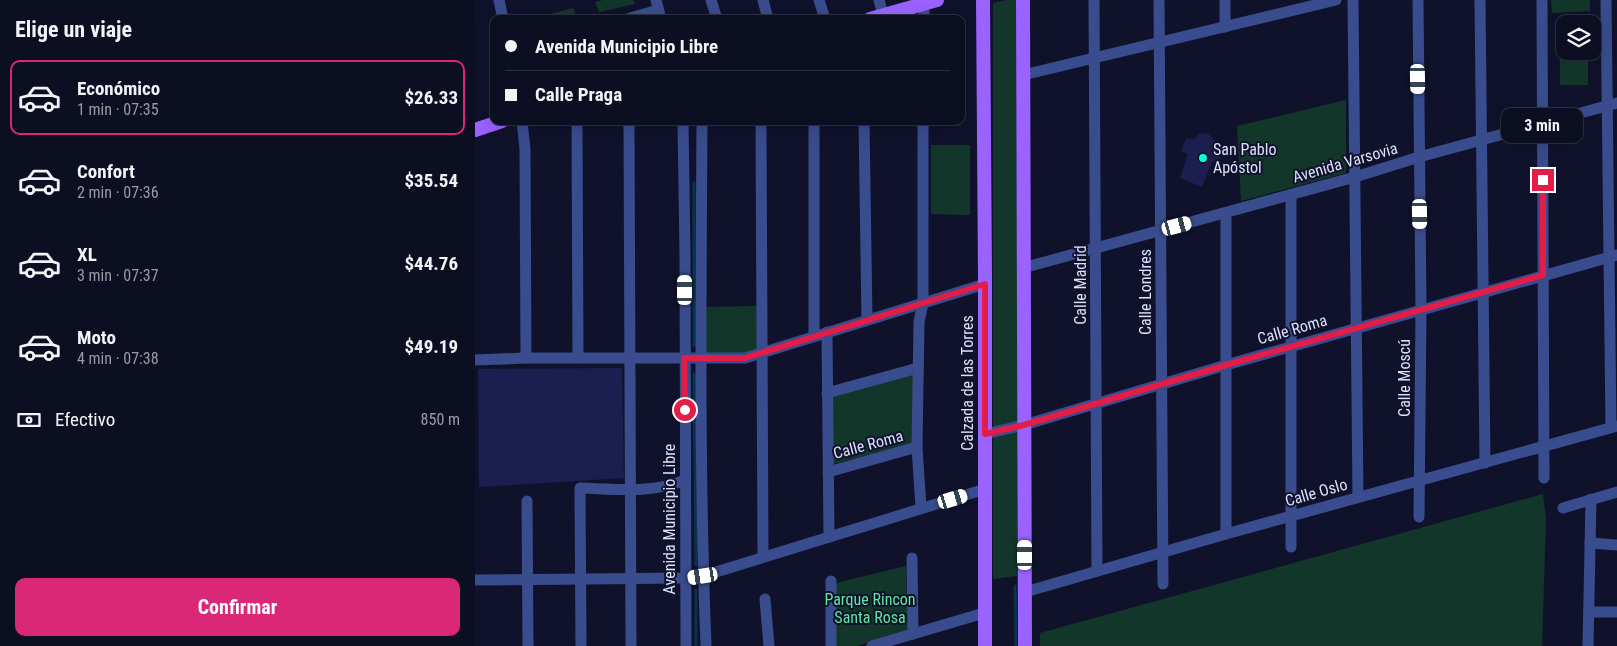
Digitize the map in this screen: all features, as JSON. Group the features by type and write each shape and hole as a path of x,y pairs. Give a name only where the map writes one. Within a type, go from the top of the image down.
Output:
{"main road":[{"name":"Calzada de las Torres","path":"983,0 985,646"},
{"path":"1023,0 1025,646"},
{"path":"883,15 932,1"},
{"path":"475,130 490,125"}],"street":[{"path":"499,0 502,15"},
{"path":"711,0 716,15"},
{"path":"763,0 767,15"},
{"path":"819,0 824,15"},
{"path":"876,15 879,0"},
{"name":"Calle Madrid","path":"1094,0 1097,571"},
{"name":"Calle Londres","path":"1159,0 1162,383 1161,553 1163,584"},
{"path":"1225,0 1225,26"},
{"path":"1023,75 1225,26 1292,5 1336,0"},
{"path":"1353,0 1358,496"},
{"name":"Calle Moscú","path":"1418,0 1421,310 1419,517"},
{"path":"1480,0 1485,463"},
{"path":"1542,0 1544,478"},
{"path":"1606,0 1612,104 1614,426"},
{"path":"926,15 932,1"},
{"path":"641,15 658,10"},
{"name":"Avenida Varsovia","path":"1023,268 1291,195 1419,157 1612,104"},
{"path":"522,125 525,149 526,358"},
{"path":"577,125 578,358"},
{"path":"629,125 631,646"},
{"name":"Avenida Municipio Libre","path":"683,125 686,646"},
{"name":"Avenida Municipio Libre","path":"703,125 701,358 703,576 706,646"},
{"path":"761,125 763,557"},
{"path":"813,336 814,125"},
{"path":"864,125 867,320"},
{"path":"921,508 917,447 919,322 923,302 923,125"},
{"path":"1291,195 1291,547"},
{"path":"1225,213 1226,534"},
{"name":"Calle Roma","path":"985,434 1024,425 1162,383 1613,256"},
{"path":"475,360 526,358 745,358 985,284"},
{"path":"827,332 829,537"},
{"path":"827,393 918,368"},
{"name":"Calle Oslo","path":"1025,592 1358,496 1485,463 1614,426"},
{"name":"Calle Roma","path":"828,472 917,447"},
{"path":"581,646 580,488 630,490 661,488 685,480"},
{"path":"475,580 631,579 703,576 985,489"},
{"path":"1563,508 1617,492"},
{"path":"1588,646 1591,499"},
{"path":"527,500 528,646"},
{"path":"1591,543 1617,545"},
{"path":"912,558 913,634"},
{"path":"831,581 831,646"},
{"path":"765,599 769,646"},
{"path":"1589,612 1617,612"},
{"path":"873,646 984,613"}],"green space":[{"path":"603,0 633,0 635,4 599,12 595,2"},
{"path":"1016,0 1017,576 993,579 993,3"},
{"path":"1551,0 1590,0 1590,11 1552,13"},
{"path":"573,8 576,15 546,15"},
{"path":"1560,60 1588,60 1588,85 1560,85"},
{"path":"1346,100 1346,173 1241,201 1237,126"},
{"path":"931,145 970,145 970,215 931,214"},
{"path":"757,306 758,352 704,356 704,307"},
{"path":"915,374 914,444 829,465 829,396"},
{"path":"1543,494 1546,518 1542,646 1040,646 1040,633"},
{"name":"Parque Rincon Santa Rosa","path":"906,566 908,631 857,646 836,646 836,583"}],"building":[{"name":"San Pablo Apóstol","path":"1205,133 1214,140 1215,148 1222,151 1218,163 1212,162 1202,187 1180,178 1188,154 1181,151 1186,138 1194,140 1198,134"},
{"path":"622,368 624,478 479,487 478,369"}],"waterway":[{"path":"694,183 694,345"},
{"path":"694,374 696,565"},
{"path":"1015,586 1016,646"},
{"path":"696,590 696,646"}],"place":[{"name":"San Pablo Apóstol","path":"1203,158"}],"route":[{"path":"685,410 684,358 745,358 762,354 827,332 985,284 985,434 1024,425 1129,393 1543,275 1543,180"}]}
